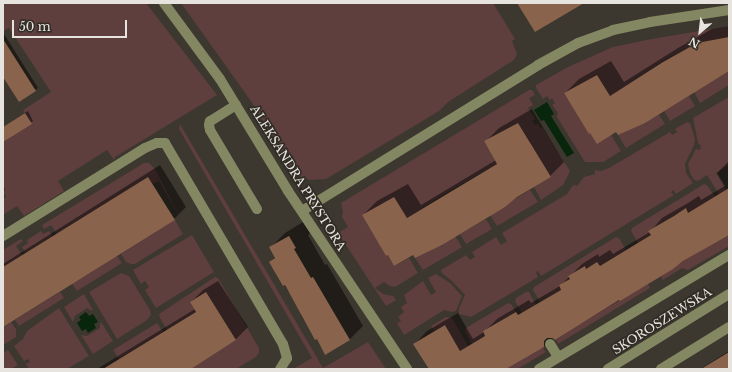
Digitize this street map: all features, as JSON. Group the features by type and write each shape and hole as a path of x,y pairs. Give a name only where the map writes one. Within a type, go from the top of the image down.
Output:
{"street":[{"name":"ALEKSANDRA PRYSTORA","path":"164,3 220,80 276,171 407,369"},
{"path":"302,211 538,65 578,43 612,30 650,22 729,10"},
{"path":"236,105 210,121 210,130 257,209"},
{"path":"3,236 145,148 157,143 165,143 283,344 287,358 280,369"},
{"path":"539,369 729,254"},
{"name":"SKOROSZEWSKA","path":"608,369 729,294"},
{"path":"661,369 729,328"},
{"path":"550,344 558,357"}],"shaded area":[{"path":"3,3 146,3 217,95 115,157 114,160 107,150 58,181 64,191 24,216 17,206 3,215 3,199 6,197 3,192 3,142 31,124 23,110 51,92 9,28 3,31"},
{"path":"181,3 493,3 515,39 512,41 517,54 514,60 448,102 439,111 326,179 310,180 301,177 288,165 253,104"},
{"path":"729,26 729,40 727,38 694,45 666,59 610,96 597,75 564,93 589,133 611,135 621,151 603,162 585,162 557,117 558,113 552,105 555,103 552,98 550,100 547,96 543,99 536,88 536,85 568,67 613,47"},
{"path":"729,71 729,85 700,103 694,92"},
{"path":"529,90 532,90 535,95 529,98 533,105 528,108 535,119 532,121 535,125 538,124 540,128 542,127 570,171 563,185 541,200 534,187 551,177 530,145 531,143 518,123 484,141 497,164 439,197 407,218 383,203 362,215 386,256 388,255 394,266 409,258 418,273 395,287 384,282 375,288 383,294 393,296 396,300 386,306 338,233 348,227 342,217 343,211 341,203"},
{"path":"689,96 695,106 670,121 664,111"},
{"path":"729,97 729,165 716,173 726,190 719,194 707,175 698,181 694,180 690,173 688,164 696,149 700,150 701,146 698,143 693,118"},
{"path":"547,102 554,114 551,116 574,153 567,157 544,120 541,121 534,110"},
{"path":"658,113 665,124 626,148 618,135 644,122 647,125 645,121"},
{"path":"687,122 690,123 695,139 694,145 685,164 686,173 693,183 676,194 673,190 671,192 674,195 541,276 538,271 536,272 538,277 471,317 459,314 459,308 465,295 442,273 441,270 466,255 470,260 475,257 472,252 496,237 501,245 507,241 502,233 567,194 573,185 577,186 584,177 595,174 595,170 601,171 609,168 670,132 672,135 677,132 675,129"},
{"path":"180,124 323,368 368,342 386,369 293,369 312,358 179,129"},
{"path":"144,163 149,163 155,169 180,217 159,181 153,184 148,177 57,234 51,225 44,229 42,225"},
{"path":"704,184 707,185 715,197 688,213 686,209 648,231 651,235 638,243 631,231 632,228"},
{"path":"530,190 538,202 497,226 490,215 504,207 506,210 504,206"},
{"path":"486,219 492,229 466,244 460,234"},
{"path":"175,220 183,234 135,264 126,262 121,254"},
{"path":"41,231 43,234 49,231 52,236 26,253 22,247 28,243 27,240"},
{"path":"192,235 214,272 156,308 145,290 149,287 145,281 141,284 133,270"},
{"path":"729,235 729,246 688,270 682,268 663,280 661,276 683,260"},
{"path":"455,236 462,247 423,270 415,258 441,245 443,248 442,244"},
{"path":"616,237 619,238 626,250 600,266 597,262 586,269 585,266 568,276 570,279 559,285 561,290 540,302 533,290 534,287"},
{"path":"21,239 23,241 16,246 22,255 3,267 3,250"},
{"path":"117,256 122,263 77,291 72,284"},
{"path":"121,273 129,276 150,310 151,315 147,320 117,339 89,292"},
{"path":"436,274 450,283 462,296 456,311 453,312 444,310 404,335 397,323 401,321 398,317 404,312 401,307 407,303 404,295 423,281 431,295 436,292 428,278"},
{"path":"215,277 218,278 259,348 259,353 256,357 236,369 191,369 236,340 206,292 190,302 196,312 167,330 159,314"},
{"path":"648,284 650,288 558,344 556,340 582,322"},
{"path":"60,292 64,298 19,326 15,320"},
{"path":"526,292 529,292 536,305 522,313 515,301 516,298"},
{"path":"84,294 93,310 92,311 87,308 75,316 73,322 64,307"},
{"path":"508,303 511,304 516,312 483,331 485,336 472,344 465,331 466,328"},
{"path":"59,308 89,356 67,369 29,369 26,364 30,362 28,359 24,361 14,346 23,339 27,331"},
{"path":"86,312 89,316 93,314 98,322 94,324 96,328 88,333 86,329 82,331 77,323 81,320 79,317"},
{"path":"446,317 452,318 469,348 461,352 445,325 434,331 431,326"},
{"path":"11,322 16,329 16,337 3,345 3,327"},
{"path":"101,322 113,341 93,354 81,335 87,336 100,328"},
{"path":"157,323 163,332 119,359 113,350"},
{"path":"542,347 546,352 521,367 515,369 507,368"},
{"path":"8,350 18,365 11,369 3,369 3,353"}],"building":[{"path":"517,3 584,3 535,32"},
{"path":"729,37 729,71 645,123 618,135 616,132 597,144 590,133 589,134 564,93 597,75 610,96 663,62 697,43"},
{"path":"3,39 36,91 19,102 3,77"},
{"path":"25,113 32,124 3,142 3,127"},
{"path":"518,123 551,177 442,245 415,258 413,255 394,266 388,255 386,256 362,215 394,197 407,218 497,164 484,141"},
{"path":"148,177 175,220 3,327 3,267"},
{"path":"729,188 729,235 683,261 673,269 620,301 619,300 555,340 553,338 547,338 544,341 544,347 506,369 429,369 413,344 445,325 460,351 485,336 483,331 516,312 518,315 561,290 559,285 570,279 568,276 585,266 586,269 597,262 600,266 651,235 648,231 686,208 688,213"},
{"path":"289,236 296,248 294,249 311,278 313,277 350,340 325,355 317,339 315,340 285,285 283,286 269,262 275,258 269,247"},
{"path":"206,292 236,340 191,369 103,369 196,312 190,302"},
{"path":"729,352 729,369 701,369"}]}
